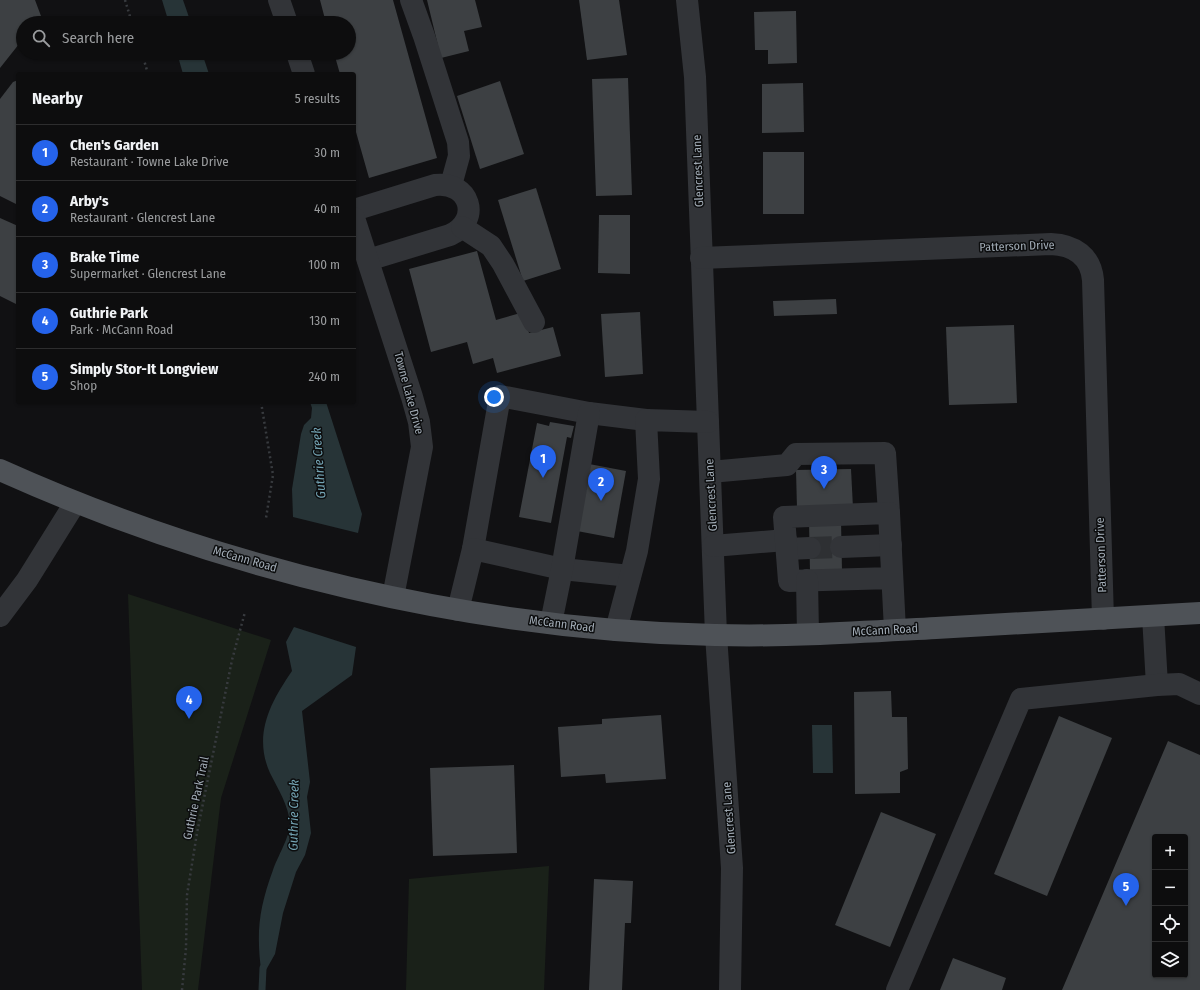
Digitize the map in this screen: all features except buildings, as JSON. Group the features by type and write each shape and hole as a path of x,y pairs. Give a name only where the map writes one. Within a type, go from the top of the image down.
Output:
{"main road":[{"name":"McCann Road","path":"0,470 75,503 139,526 253,563 393,597 458,610 551,623 616,630 716,635 808,634 1200,613"}],"street":[{"path":"279,0 284,16"},
{"path":"410,0 424,36 458,142 459,156 451,185"},
{"name":"Glencrest Lane","path":"687,0 694,56 716,635 732,868 730,990"},
{"path":"299,60 303,72"},
{"path":"356,209 435,184 451,185 463,192 469,211 466,223 450,235 368,260"},
{"name":"Towne Lake Drive","path":"356,224 412,397 419,422 422,447 393,597"},
{"path":"462,227 491,246 503,264 534,322"},
{"name":"Patterson Drive","path":"701,258 1051,244 1072,247 1081,254 1092,268 1094,280 1103,619"},
{"path":"458,610 473,549 500,396 589,413 646,420 708,422"},
{"path":"551,623 562,569 589,413"},
{"path":"616,630 637,551 649,479 646,420"},
{"path":"710,472 787,465 796,454 885,453 895,630"},
{"path":"0,616 27,580 75,503"},
{"path":"889,514 784,517 789,581 892,578"},
{"path":"713,546 787,545 810,548"},
{"path":"841,547 891,545"},
{"path":"473,549 562,569 630,576"},
{"path":"807,580 808,634"},
{"path":"1153,616 1157,685"},
{"path":"897,990 1021,700 1157,685 1179,684 1200,694"}],"path":[{"path":"125,0 130,16"},
{"path":"144,60 147,72"},
{"path":"261,404 273,475 266,518"},
{"name":"Guthrie Park Trail","path":"182,990 186,948 187,895 197,833 232,660 245,612"}],"shaded area":[{"path":"128,594 271,640 221,798 198,990 142,990"},
{"path":"549,866 544,990 406,990 409,879"}],"water":[{"path":"162,0 183,0 189,16 167,16"},
{"path":"179,60 204,60 208,72 182,72"},
{"path":"311,404 327,404 362,514 358,533 293,517 292,489 301,434 304,425 311,418 312,408"},
{"path":"294,627 356,647 352,675 302,711 310,782 307,797 311,833 305,855 296,872 283,913 275,954 262,977 259,948 261,911 275,865 288,835 290,824 288,811 265,759 263,746 264,732 266,720 271,707 292,671 286,642"},
{"path":"812,725 832,725 833,773 813,773"}],"waterway":[{"name":"Guthrie Creek","path":"262,990 263,968"}],"tunnel":[{"path":"810,548 841,547"}],"place":[{"name":"Chen's Garden","path":"543,478"},
{"name":"Brake Time","path":"824,489"},
{"name":"Arby's","path":"601,501"},
{"name":"Guthrie Park","path":"189,719"},
{"name":"Simply Stor-It Longview","path":"1126,906"}]}
